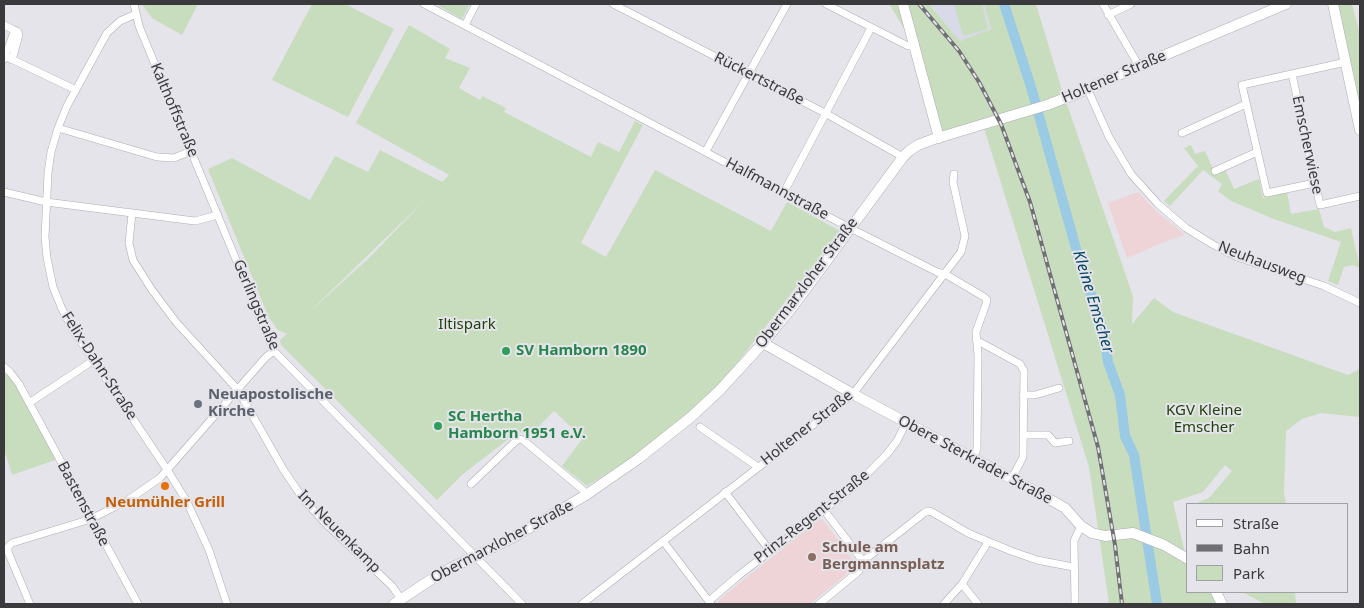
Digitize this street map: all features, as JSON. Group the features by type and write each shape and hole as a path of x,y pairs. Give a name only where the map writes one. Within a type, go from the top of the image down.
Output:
{"street":[{"name":"Kalthoffstraße","path":"134,4 139,26 218,216"},
{"name":"Halfmannstraße","path":"424,4 850,228 944,274 986,300 976,332 978,356 976,449 974,458"},
{"path":"465,25 476,4"},
{"name":"Rückertstraße","path":"613,4 825,113 903,157"},
{"path":"706,151 786,4"},
{"path":"826,4 908,46 915,46"},
{"path":"903,4 939,138"},
{"path":"1103,4 1139,66"},
{"path":"1108,15 1130,4"},
{"name":"Holtener Straße","path":"939,138 1047,105 1088,90 1139,66 1286,4"},
{"path":"1332,4 1360,130"},
{"name":"Felix-Dahn-Straße","path":"136,14 120,21 107,33 58,128 51,152 46,202 47,258 53,287 73,330 168,471 199,525 227,604"},
{"path":"4,25 15,30 7,58 76,90"},
{"path":"784,192 871,28"},
{"path":"1315,183 1267,193 1242,85 1346,62"},
{"name":"Emscherwiese","path":"1292,74 1320,205 1360,196"},
{"name":"Neuhausweg","path":"1088,90 1109,137 1131,174 1158,204 1186,228 1237,257 1324,286 1360,303"},
{"path":"1182,133 1246,104"},
{"path":"58,128 157,157 174,158 191,151"},
{"name":"Obermarxloher Straße","path":"398,602 441,573 553,516 638,459 691,417 719,391 763,343 794,305 903,157 918,145 939,138"},
{"path":"1215,171 1257,152"},
{"name":"Holtener Straße","path":"582,604 852,394 961,252 965,240 953,182 954,174"},
{"path":"4,192 46,202 195,221 218,216"},
{"name":"Im Neuenkamp","path":"132,213 129,243 133,260 176,322 238,390 283,469 304,500 392,586 398,602"},
{"name":"Gerlingstraße","path":"218,216 274,351 522,604"},
{"path":"976,340 1023,367 1023,457 1012,478"},
{"name":"Obere Sterkrader Straße","path":"763,343 852,394 1065,508 1081,526 1092,534 1105,536 1133,533 1164,545 1186,558"},
{"path":"30,604 8,552 8,547 12,543 91,519 128,500 160,478 266,357 274,351"},
{"path":"29,403 94,360"},
{"name":"Bastenstraße","path":"4,367 14,377 29,403 138,604"},
{"path":"1023,395 1035,396 1059,388"},
{"name":"Prinz-Regent-Straße","path":"710,603 770,551 857,484 872,470 896,441 906,423"},
{"path":"700,427 758,466"},
{"path":"1023,435 1048,435 1055,443 1069,441"},
{"path":"471,484 518,439 523,440 586,495"},
{"path":"725,492 770,551"},
{"path":"824,510 863,561"},
{"path":"819,604 859,571 863,561 928,511 988,542 1037,560 1073,567"},
{"path":"1075,604 1074,542 1081,526"},
{"path":"663,541 710,603"},
{"path":"944,604 962,584 988,542"},
{"path":"962,584 978,604"}],"shaded area":[{"path":"929,4 984,4 991,29 960,41"},
{"path":"1138,192 1156,211 1185,235 1127,258 1108,203"},
{"name":"Schule am Bergmannsplatz","path":"820,519 823,520 855,563 855,567 810,604 718,604 719,600"}],"green space":[{"path":"142,4 198,4 182,35 152,18"},
{"path":"312,4 345,4 394,29 348,117 272,80"},
{"path":"439,4 470,4 462,19 439,6"},
{"name":"KGV Kleine Emscher","path":"889,4 929,4 960,41 991,29 984,4 1036,4 1062,90 1133,296 1132,324 1154,298 1173,312 1348,375 1360,369 1360,417 1321,413 1302,419 1286,431 1284,492 1286,503 1196,503 1209,498 1232,471 1225,465 1203,492 1173,502 1186,557 1186,593 1211,593 1216,604 1109,604 1089,467 983,125 939,138 915,46"},
{"path":"954,4 982,4 988,29 963,36"},
{"path":"1337,4 1352,4 1360,34 1360,112"},
{"name":"Iltispark","path":"409,25 450,49 445,58 470,68 459,88 480,100 482,96 506,108 504,112 591,157 598,142 619,152 635,121 643,125 581,243 606,257 655,170 771,231 787,202 840,231 727,376 691,412 635,456 587,486 562,466 583,438 554,411 528,437 519,431 463,474 437,500 281,345 280,340 287,334 278,330 269,318 208,169 232,158 310,200 335,156 368,172 380,150 442,182 449,175 356,123","holes":["424,201 369,258 307,314"]},
{"path":"1191,145 1195,154 1205,151 1215,173 1225,169 1234,189 1259,179 1263,198 1287,192 1291,214 1319,209 1324,227 1335,232 1351,228 1360,268 1353,265 1344,267 1338,285 1328,281 1341,242 1274,219 1231,201 1218,191 1222,184 1203,170 1170,206 1164,201 1198,166 1184,148"},
{"path":"4,370 16,386 58,459 12,475 6,455 4,455"},
{"path":"1244,593 1295,593 1296,604 1265,604"}],"waterway":[{"name":"Kleine Emscher","path":"1004,4 1031,87 1077,252 1104,334 1108,362 1120,395 1125,436 1134,455 1157,604"}],"railway":[{"path":"919,4 959,51 979,82 1001,124 1030,202 1098,447 1115,545 1122,604"}],"place":[{"name":"SV Hamborn 1890","path":"506,351"},
{"name":"Neuapostolische Kirche","path":"198,404"},
{"name":"SC Hertha Hamborn 1951 e.V.","path":"438,426"},
{"name":"Neumühler Grill","path":"165,486"},
{"name":"Schule am Bergmannsplatz","path":"812,557"}]}
